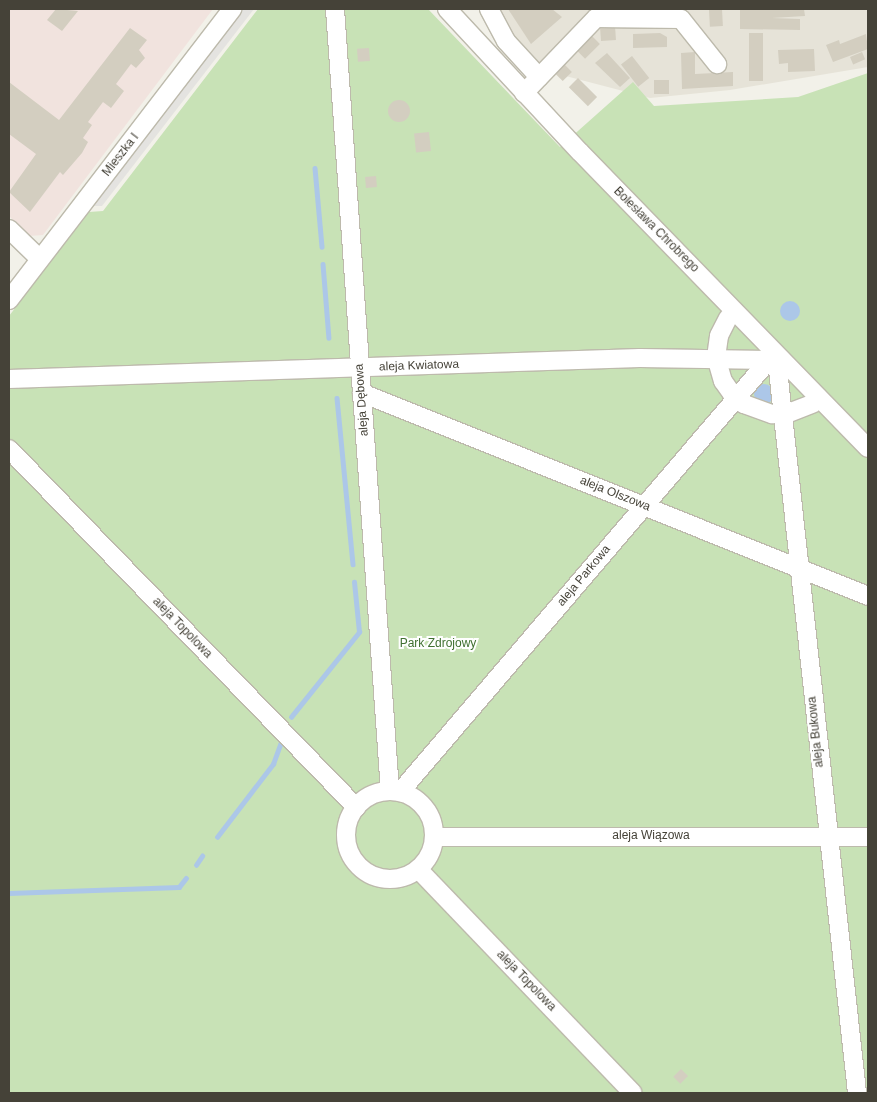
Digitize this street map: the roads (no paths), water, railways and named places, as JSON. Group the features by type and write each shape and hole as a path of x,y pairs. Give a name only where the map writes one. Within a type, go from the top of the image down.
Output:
{"street":[{"name":"Mieszka I","path":"9,300 232,9"},
{"name":"aleja Dębowa","path":"335,9 360,367 395,791"},
{"name":"Bolesława Chrobrego","path":"447,9 524,93 868,448"},
{"path":"489,9 506,41 539,77"},
{"path":"524,93 598,13 681,19 717,64"},
{"path":"9,229 40,259"},
{"path":"728,318 719,336 716,357 723,381 737,398 758,411 783,414 812,404"},
{"name":"aleja Kwiatowa","path":"9,379 716,357 774,365"},
{"name":"aleja Parkowa","path":"395,791 646,506 737,398 774,365"},
{"name":"aleja Bukowa","path":"774,365 783,414 827,836 857,1093"},
{"name":"aleja Olszowa","path":"362,393 868,596"},
{"name":"aleja Topolowa","path":"9,449 356,807"},
{"path":"395,791 421,804 433,824 434,837 427,860 418,869 393,879 370,875 360,868 350,854 346,837 356,807 377,793 395,791"},
{"name":"aleja Wiązowa","path":"434,837 868,837"},
{"name":"aleja Topolowa","path":"418,869 633,1093"}],"water":[{"path":"786,301 794,301 800,307 800,315 794,321 786,321 780,315 780,307"},
{"path":"760,384 768,384 774,390 774,398 768,404 760,404 754,398 754,390"}],"waterway":[{"path":"315,168 322,247"},
{"path":"323,264 329,338"},
{"path":"337,398 353,564"},
{"path":"291,717 359,632 354,582"},
{"path":"217,837 273,764 282,739"},
{"path":"196,865 202,856"},
{"path":"9,893 179,887 186,878"}],"park label":[{"name":"Park Zdrojowy","path":"438,644"}]}
